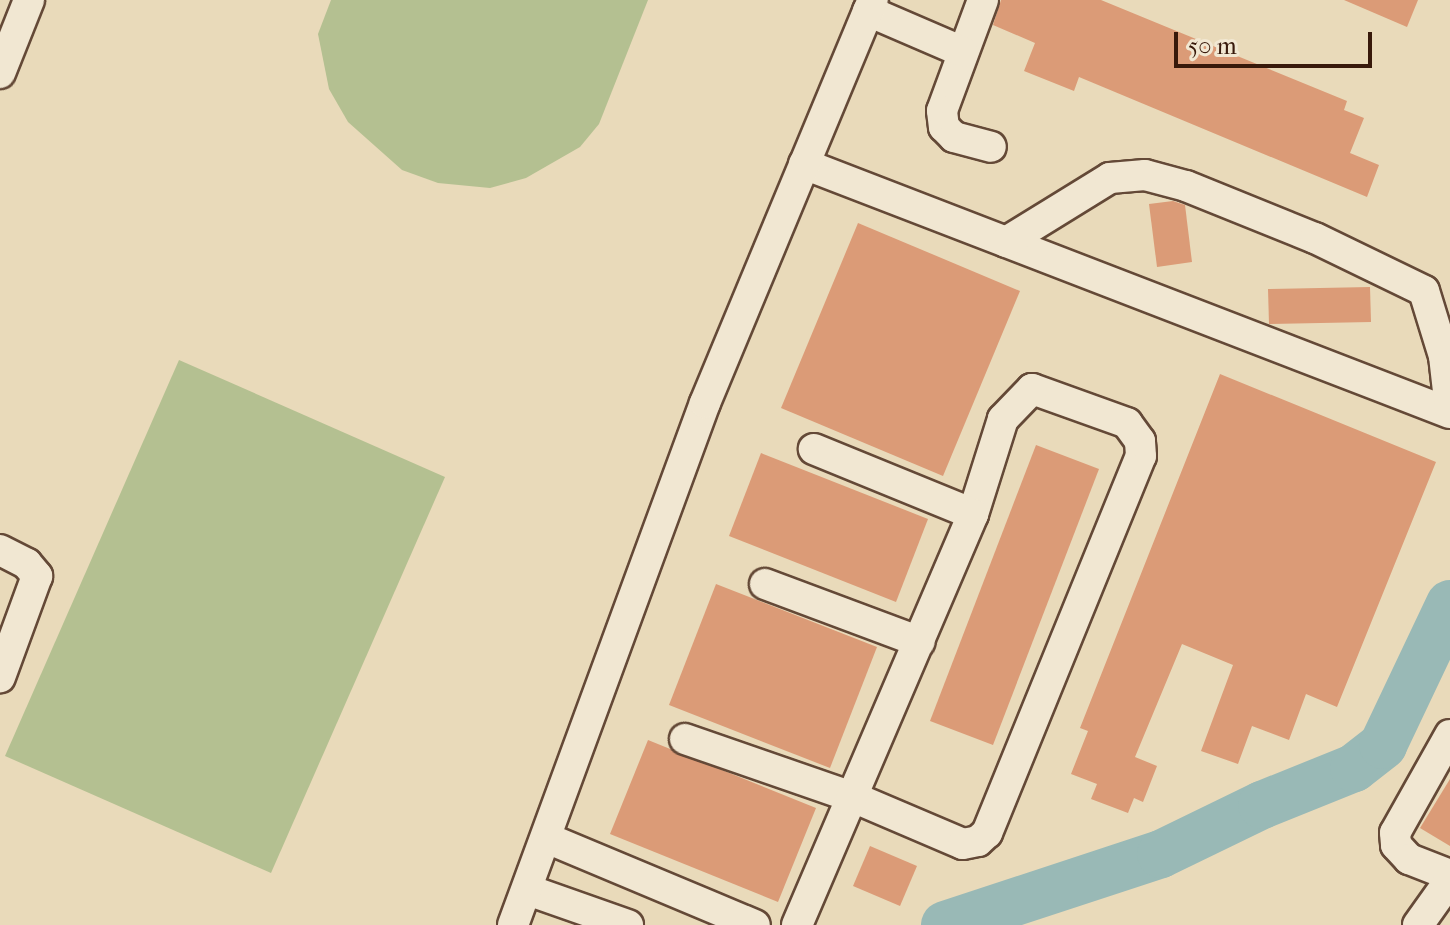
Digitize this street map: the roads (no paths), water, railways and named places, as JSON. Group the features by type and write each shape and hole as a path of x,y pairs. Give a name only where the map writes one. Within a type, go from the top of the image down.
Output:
{"lane":[{"path":"0,73 29,0"},
{"path":"983,0 942,111 944,127 954,137 991,147"},
{"path":"513,925 549,839 705,403 870,6 963,52"},
{"path":"804,164 1006,242 1450,411 1444,356 1424,291 1315,238 1186,186 1145,175 1110,178 1006,242"},
{"path":"685,739 855,798 963,844 987,833 1141,456 1140,441 1127,423 1032,389 1003,419 973,514 855,798 797,925"},
{"path":"814,449 973,514"},
{"path":"0,550 27,564 37,576 0,677"},
{"path":"765,584 920,642"},
{"path":"1418,925 1450,878 1409,859 1396,845 1395,833 1450,735"},
{"path":"549,839 755,925"},
{"path":"635,925 651,881"},
{"path":"528,890 628,925"}],"waterway":[{"path":"945,925 1161,854 1262,805 1354,768 1383,745 1450,604"}]}
